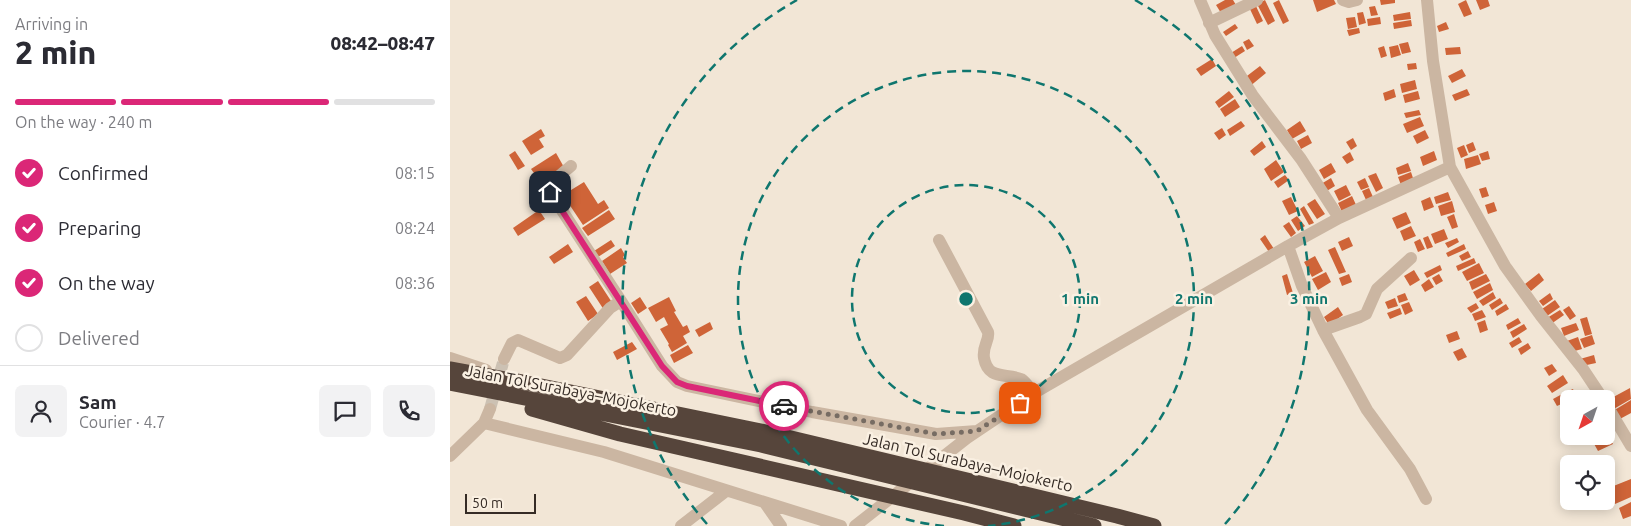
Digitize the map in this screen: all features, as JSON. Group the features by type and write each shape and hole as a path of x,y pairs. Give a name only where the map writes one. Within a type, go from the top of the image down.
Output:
{"highway":[{"name":"Jalan Tol Surabaya–Mojokerto","path":"450,369 766,432 1154,526"},
{"name":"Jalan Tol Surabaya–Mojokerto","path":"450,384 761,445 1094,526"},
{"path":"450,384 620,434 1014,526"}],"street":[{"path":"1200,0 1215,35 1253,96 1301,160 1339,218"},
{"path":"1209,23 1258,0"},
{"path":"1343,0 1348,2 1357,0"},
{"path":"1428,1 1434,61 1450,167 1505,266 1540,316 1583,369 1597,390"},
{"path":"571,166 552,182 549,188 550,192 622,301 662,366 677,382 687,386 812,412 936,434 972,435"},
{"path":"855,526 972,435 1034,393 1339,218 1450,167"},
{"path":"939,240 988,332 989,336 983,348 986,365 991,372 999,376 1020,379 1034,393"},
{"path":"1288,246 1302,286 1323,330 1366,410 1400,454 1426,499"},
{"path":"1323,330 1366,314 1378,289 1411,258"},
{"path":"504,359 512,343 518,340 560,358 564,357 610,308 622,301"},
{"path":"450,358 522,382"},
{"path":"450,456 484,423 490,409"},
{"path":"1615,419 1631,446"},
{"path":"484,423 604,452 840,526"},
{"path":"681,526 726,491"},
{"path":"766,503 781,526"},
{"path":"964,513 1003,526"}],"building":[{"path":"1225,0 1233,0 1236,5 1221,13 1216,5"},
{"path":"1265,0 1275,21 1268,25 1257,4"},
{"path":"1279,0 1289,21 1283,24 1273,3"},
{"path":"1313,0 1334,0 1336,4 1317,12"},
{"path":"1380,0 1395,0 1395,3 1381,5"},
{"path":"1466,0 1472,14 1464,17 1458,4"},
{"path":"1476,0 1488,0 1490,6 1480,10"},
{"path":"1255,4 1263,21 1257,24 1249,7"},
{"path":"1375,6 1378,15 1371,16 1369,7"},
{"path":"1363,12 1366,23 1359,25 1357,13"},
{"path":"1410,12 1411,19 1394,21 1393,15"},
{"path":"1355,17 1357,27 1348,29 1346,18"},
{"path":"1380,17 1381,24 1368,26 1367,19"},
{"path":"1411,20 1412,26 1394,29 1393,23"},
{"path":"1446,22 1449,29 1439,32 1437,26"},
{"path":"1235,24 1238,28 1226,36 1223,32"},
{"path":"1359,28 1360,33 1349,36 1347,30"},
{"path":"1249,39 1254,46 1247,50 1243,42"},
{"path":"1408,42 1411,52 1402,54 1399,44"},
{"path":"1398,45 1401,55 1391,58 1389,47"},
{"path":"1242,46 1245,51 1234,58 1231,53"},
{"path":"1384,46 1387,56 1381,58 1378,48"},
{"path":"1460,47 1461,54 1446,55 1445,48"},
{"path":"1212,59 1216,66 1201,76 1196,69"},
{"path":"1416,63 1417,69 1408,70 1407,64"},
{"path":"1260,66 1266,73 1249,87 1243,79"},
{"path":"1462,69 1466,76 1452,83 1448,76"},
{"path":"1415,80 1417,89 1402,93 1400,84"},
{"path":"1394,89 1396,97 1385,101 1383,93"},
{"path":"1467,89 1470,95 1455,101 1452,95"},
{"path":"1229,91 1234,97 1219,108 1215,102"},
{"path":"1418,91 1420,99 1405,103 1403,95"},
{"path":"1235,99 1240,107 1225,117 1220,109"},
{"path":"1419,110 1421,115 1406,118 1404,113"},
{"path":"1420,117 1424,126 1407,133 1403,124"},
{"path":"1241,121 1245,126 1230,136 1227,130"},
{"path":"1300,121 1306,131 1292,139 1287,130"},
{"path":"1222,128 1226,135 1219,140 1214,133"},
{"path":"541,129 545,136 539,139 544,147 531,155 522,141"},
{"path":"1425,130 1429,138 1417,144 1413,136"},
{"path":"1308,135 1312,143 1301,149 1297,141"},
{"path":"1353,138 1357,146 1351,150 1346,142"},
{"path":"1262,141 1266,147 1254,156 1250,151"},
{"path":"1473,142 1476,150 1469,153 1466,145"},
{"path":"1464,145 1468,155 1461,158 1457,148"},
{"path":"515,151 525,166 518,170 509,155"},
{"path":"1434,151 1437,160 1423,166 1420,157"},
{"path":"1488,151 1490,159 1482,161 1479,154"},
{"path":"1350,152 1354,160 1347,164 1342,157"},
{"path":"556,153 565,169 542,184 531,169"},
{"path":"1478,155 1481,164 1466,169 1464,159"},
{"path":"1276,160 1284,172 1271,181 1264,169"},
{"path":"1331,163 1336,172 1324,179 1319,170"},
{"path":"1408,163 1411,171 1398,175 1396,168"},
{"path":"1411,172 1414,181 1401,185 1398,177"},
{"path":"1376,173 1383,188 1376,192 1368,176"},
{"path":"1285,175 1289,180 1278,188 1274,182"},
{"path":"1331,178 1335,186 1325,192 1321,184"},
{"path":"1365,178 1369,187 1361,190 1357,182"},
{"path":"567,179 571,186 562,192 557,185"},
{"path":"584,182 598,204 604,200 609,208 583,225 563,195"},
{"path":"1346,185 1351,195 1339,201 1334,191"},
{"path":"1486,187 1489,196 1482,198 1479,189"},
{"path":"1369,188 1373,197 1366,200 1362,191"},
{"path":"1448,192 1451,200 1436,204 1434,197"},
{"path":"1352,196 1357,207 1343,214 1338,203"},
{"path":"1291,197 1298,211 1289,215 1282,201"},
{"path":"1430,197 1434,207 1424,211 1421,201"},
{"path":"1315,199 1325,214 1317,219 1307,204"},
{"path":"1452,201 1455,212 1441,216 1438,206"},
{"path":"1494,202 1497,211 1488,214 1485,205"},
{"path":"1304,206 1314,223 1309,225 1300,209"},
{"path":"539,210 545,219 518,236 513,228"},
{"path":"609,210 615,219 588,236 582,228"},
{"path":"1406,212 1411,223 1397,229 1392,218"},
{"path":"1454,214 1458,227 1452,229 1447,217"},
{"path":"1297,216 1305,226 1298,231 1291,220"},
{"path":"1289,222 1296,233 1291,237 1283,226"},
{"path":"1411,226 1416,236 1404,241 1400,231"},
{"path":"1444,229 1448,239 1435,244 1431,234"},
{"path":"1265,235 1274,249 1269,252 1260,239"},
{"path":"1428,236 1433,247 1427,249 1423,238"},
{"path":"1349,237 1353,246 1342,251 1338,242"},
{"path":"1457,238 1459,242 1448,248 1445,243"},
{"path":"1420,239 1425,249 1418,252 1414,242"},
{"path":"611,240 615,246 598,257 594,251"},
{"path":"568,244 573,252 554,264 549,257"},
{"path":"1464,244 1466,249 1448,257 1446,253"},
{"path":"1335,247 1346,272 1339,274 1328,250"},
{"path":"621,248 627,263 610,274 602,261"},
{"path":"1468,251 1471,257 1462,261 1459,256"},
{"path":"1315,256 1323,271 1312,277 1304,262"},
{"path":"1474,258 1476,263 1458,271 1456,266"},
{"path":"1479,263 1484,273 1467,281 1462,272"},
{"path":"1440,265 1442,270 1427,278 1424,273"},
{"path":"1414,270 1420,280 1410,286 1404,276"},
{"path":"1326,272 1331,282 1318,290 1312,279"},
{"path":"1539,273 1544,280 1531,291 1525,284"},
{"path":"1287,274 1293,293 1287,295 1282,276"},
{"path":"1349,274 1352,282 1342,286 1339,278"},
{"path":"1439,274 1443,281 1436,285 1432,278"},
{"path":"1486,274 1490,281 1472,290 1469,282"},
{"path":"1429,279 1434,287 1425,292 1421,285"},
{"path":"598,281 613,304 604,310 589,287"},
{"path":"1490,283 1493,290 1477,299 1473,292"},
{"path":"1493,292 1496,298 1483,306 1479,301"},
{"path":"1405,293 1408,300 1399,303 1397,296"},
{"path":"1550,293 1553,299 1543,306 1539,301"},
{"path":"586,296 598,314 588,321 576,302"},
{"path":"640,297 647,308 638,314 631,303"},
{"path":"669,297 676,311 674,312 683,327 687,325 690,332 683,336 687,343 672,352 660,329 668,325 664,317 656,322 648,308"},
{"path":"1395,298 1398,306 1388,309 1385,302"},
{"path":"1500,298 1503,303 1492,310 1489,305"},
{"path":"1555,300 1560,307 1547,316 1542,309"},
{"path":"1409,302 1413,311 1405,315 1401,305"},
{"path":"1476,303 1479,308 1471,313 1467,308"},
{"path":"1506,304 1509,309 1497,316 1495,311"},
{"path":"1569,306 1576,316 1570,320 1563,310"},
{"path":"1338,307 1343,315 1329,325 1324,317"},
{"path":"1400,308 1402,314 1390,319 1387,313"},
{"path":"1482,310 1486,317 1475,321 1472,314"},
{"path":"1560,310 1564,315 1551,324 1547,318"},
{"path":"1587,317 1592,334 1585,336 1580,319"},
{"path":"1518,318 1521,323 1508,330 1506,325"},
{"path":"1485,320 1488,330 1480,333 1477,323"},
{"path":"710,322 713,329 699,337 695,330"},
{"path":"1576,323 1579,330 1564,336 1561,328"},
{"path":"1524,324 1527,329 1513,338 1510,332"},
{"path":"1457,331 1460,339 1449,343 1446,335"},
{"path":"1592,335 1595,344 1584,348 1580,339"},
{"path":"1519,337 1522,342 1512,348 1509,343"},
{"path":"1578,337 1582,349 1571,352 1567,341"},
{"path":"632,342 637,349 617,360 613,352"},
{"path":"1528,343 1531,348 1521,355 1518,349"},
{"path":"688,345 693,353 674,363 670,355"},
{"path":"1462,348 1467,357 1458,361 1453,352"},
{"path":"1594,355 1596,363 1582,366 1580,359"},
{"path":"1552,364 1557,371 1549,376 1544,368"},
{"path":"1563,375 1568,383 1552,393 1547,386"},
{"path":"1630,388 1631,399 1615,408 1615,396"},
{"path":"1560,395 1560,405 1557,406 1553,399"},
{"path":"1631,400 1631,413 1618,420 1615,410"},
{"path":"1595,445 1611,445 1598,451"},
{"path":"1631,479 1631,497 1615,504 1615,485"},
{"path":"1631,502 1631,516 1623,519 1619,508"}],"tunnel":[{"path":"490,409 504,359"}],"way so far":[{"path":"784,406 936,434 977,431 1020,403"}],"route":[{"path":"550,192 622,301 662,366 677,382 687,386 784,406"}]}
